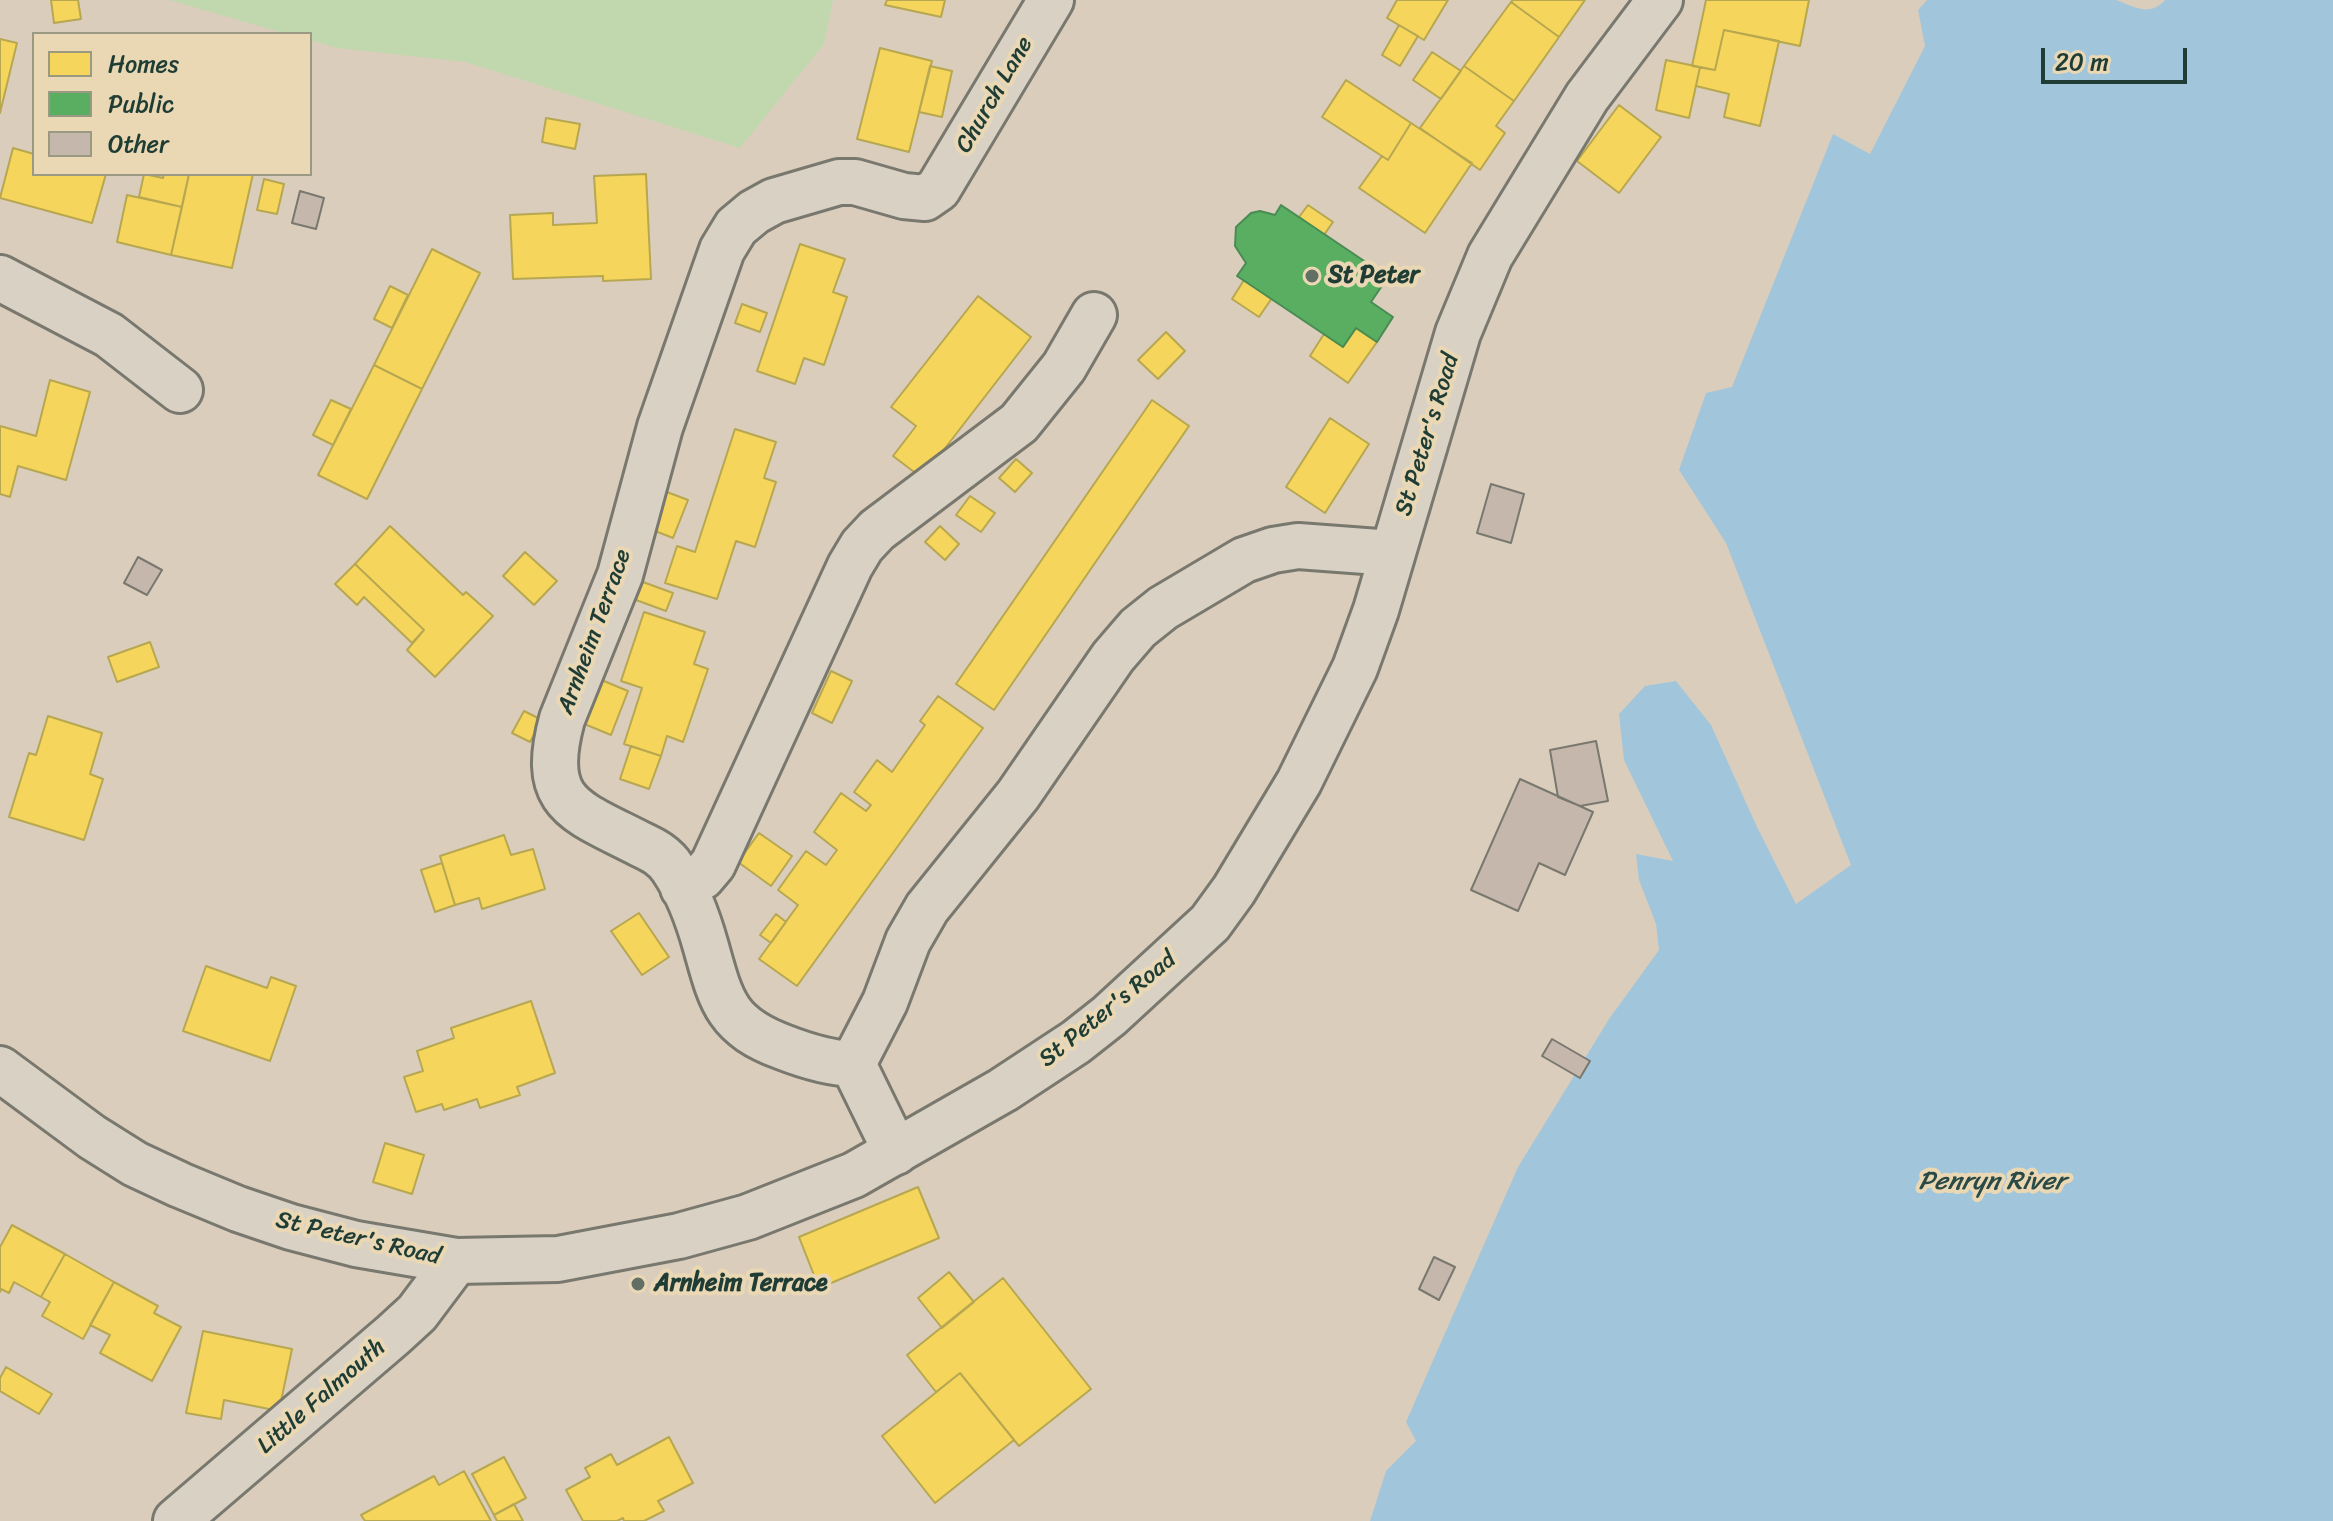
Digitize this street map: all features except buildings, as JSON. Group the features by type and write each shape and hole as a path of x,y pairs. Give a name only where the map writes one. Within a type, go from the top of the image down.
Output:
{"street":[{"name":"Church Lane","path":"938,189 1051,0"},
{"name":"St Peter's Road","path":"0,1069 103,1144 135,1164 194,1191 291,1227 356,1244 456,1261 558,1259 679,1236 748,1217 854,1175 1003,1090 1076,1042 1130,997 1210,923 1234,890 1299,782 1360,653 1376,610 1458,333 1490,256 1587,97 1660,0"},
{"name":"Arnheim Terrace","path":"853,1064 813,1058 764,1040 741,1024 726,1008 716,989 705,943 672,866 659,853 583,814 565,800 554,764 555,744 562,719 620,575 660,427 722,250 736,227 754,212 805,190 839,182 855,182 904,196 925,198 938,189"},
{"path":"0,278 109,335 180,390"},
{"path":"683,888 702,877 713,864 862,546 877,530 1019,423 1064,367 1094,315"},
{"path":"896,1152 853,1064 885,1002 908,941 927,908 1018,795 1113,657 1138,628 1163,608 1244,560 1273,550 1298,546 1392,553"},
{"name":"Little Falmouth","path":"176,1521 383,1345 417,1313 456,1261"}],"green space":[{"path":"169,0 833,0 824,44 740,148 465,62 337,48 312,41 312,32 280,32"}],"water":[{"name":"Penryn River","path":"1927,0 2116,0 2148,9 2165,0 2333,0 2333,1521 1370,1521 1386,1471 1416,1441 1406,1422 1518,1167 1609,1019 1659,950 1656,924 1639,880 1636,854 1673,861 1624,760 1619,714 1645,686 1676,681 1711,725 1796,904 1851,865 1726,543 1679,470 1706,393 1732,387 1833,134 1870,154 1925,46 1918,10"}],"place":[{"name":"St Peter","path":"1312,276"},
{"name":"Arnheim Terrace","path":"638,1284"}]}
